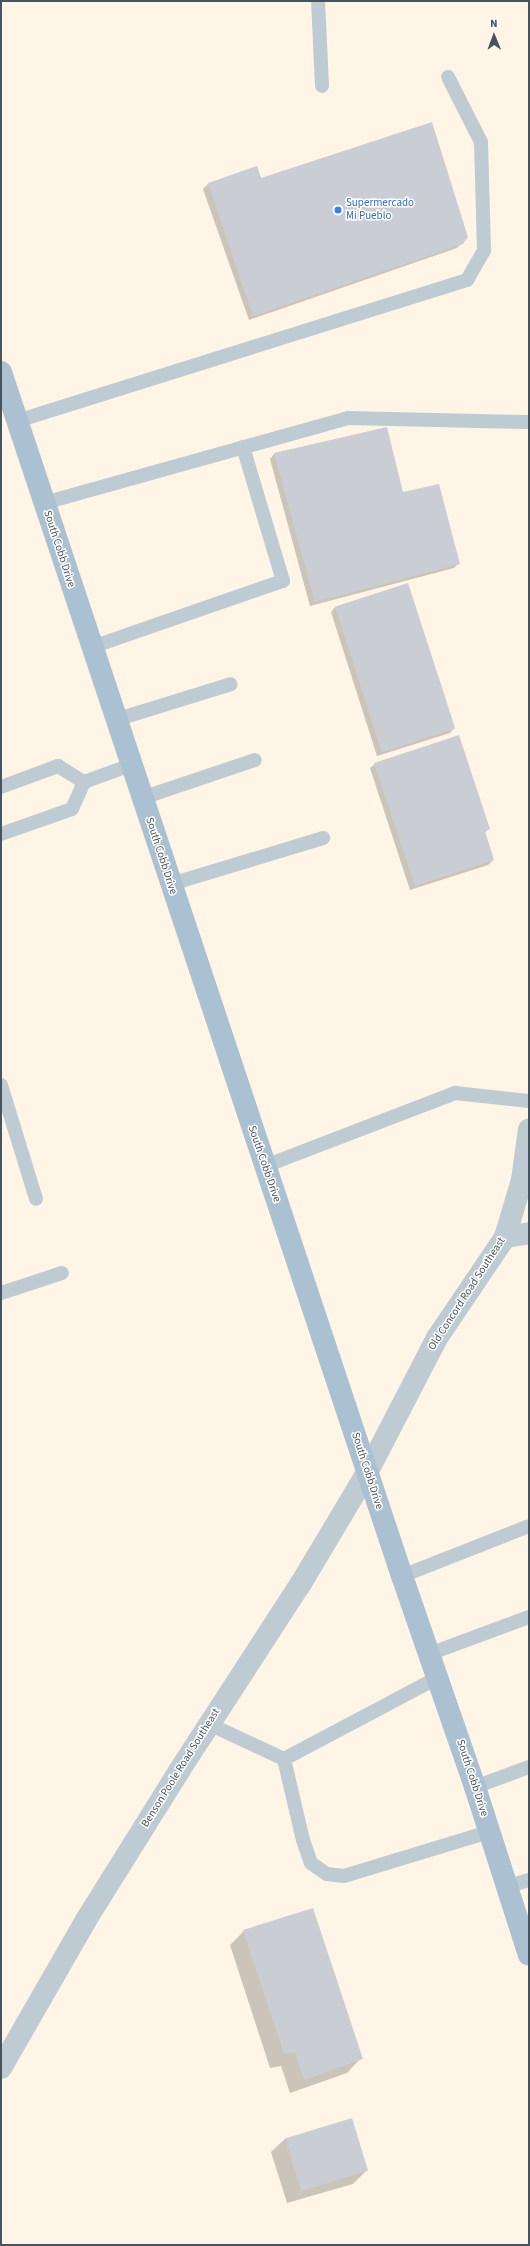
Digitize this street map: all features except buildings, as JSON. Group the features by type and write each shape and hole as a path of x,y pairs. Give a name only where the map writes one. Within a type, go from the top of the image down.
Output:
{"main road":[{"name":"South Cobb Drive","path":"1,372 115,720 402,1576 475,1787 529,1955"}],"street":[{"name":"Old Concord Road Southeast","path":"368,1471 437,1338 505,1237 522,1180 529,1129"},
{"path":"505,1237 529,1233"},
{"name":"Benson Poole Road Southeast","path":"1,2068 86,1920 208,1724 300,1585 368,1471"}],"lane":[{"path":"318,1 322,86"},
{"path":"17,421 467,280 484,250 481,142 448,77"},
{"path":"44,503 348,418 529,422"},
{"path":"92,647 283,581 243,447"},
{"path":"115,720 231,684"},
{"path":"142,798 255,760"},
{"path":"1,834 72,809 84,782 131,765"},
{"path":"1,787 58,766 84,782"},
{"path":"171,884 323,838"},
{"path":"1,1085 36,1199"},
{"path":"265,1166 455,1093 529,1101"},
{"path":"1,1293 62,1273"},
{"path":"402,1576 529,1526"},
{"path":"429,1654 529,1617"},
{"path":"284,1759 437,1678"},
{"path":"208,1724 284,1759"},
{"path":"284,1759 303,1840 312,1863 327,1874 344,1876 490,1832"},
{"path":"475,1787 529,1767"},
{"path":"506,1887 529,1880"}],"shaded area":[{"path":"1,1 529,1 529,2245 1,2245"}],"place":[{"name":"Supermercado Mi Pueblo","path":"338,210"}]}
